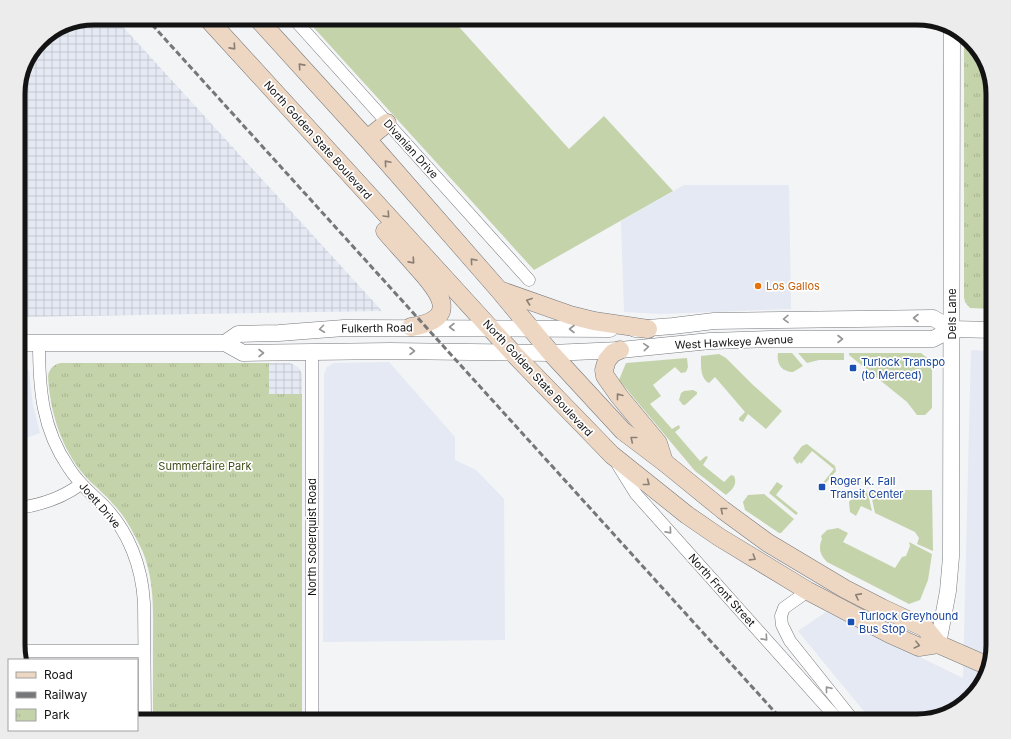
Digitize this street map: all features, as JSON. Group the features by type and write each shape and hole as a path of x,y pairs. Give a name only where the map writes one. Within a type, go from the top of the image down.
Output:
{"main road":[{"name":"North Golden State Boulevard","path":"213,25 513,353 612,455 687,514 719,537 808,591 890,634 919,647 938,644"},
{"path":"263,25 367,139 551,353 614,422 634,440 664,462 723,510 768,543 845,589 925,628 938,644 983,664"},
{"path":"367,139 387,123"},
{"path":"320,142 349,191 432,283 437,291 442,304 440,313 428,324 411,327"},
{"path":"498,290 570,315 594,321 648,329"},
{"path":"620,350 613,353 607,360 604,370 605,376 619,396 658,443 664,462"}],"street":[{"name":"Divanian Drive","path":"299,25 529,280"},
{"name":"Dels Lane","path":"938,644 946,603 951,564 952,34"},
{"name":"West Hawkeye Avenue","path":"531,329 648,329 722,320 933,318 952,329 986,330"},
{"name":"Fulkerth Road","path":"225,343 238,334 279,333 344,328 411,327 531,329"},
{"name":"West Hawkeye Avenue","path":"513,353 620,350 726,341 933,339 952,329"},
{"name":"Fulkerth Road","path":"25,343 225,343 243,353 390,351 513,353"},
{"name":"Joett Drive","path":"39,343 39,382 46,423 59,453 68,468 81,484 103,506 125,534 133,550 139,569 142,586 145,714"},
{"name":"North Soderquist Road","path":"312,352 312,714"},
{"name":"North Front Street","path":"612,455 636,494 833,714"},
{"path":"25,507 51,501 65,495 81,484"},
{"path":"808,591 784,608 781,616 782,625 790,641 848,714"},
{"path":"25,651 144,651"}],"shaded area":[{"path":"94,25 121,25 382,311 25,317 25,89 27,76 32,63 39,52 48,42 59,34 72,29"},
{"path":"684,185 789,185 791,309 662,314 624,312 621,221"},
{"path":"971,350 986,351 986,645 979,676 972,687 959,700 948,707 935,712 917,714 866,714 798,631 826,612 963,678"},
{"path":"389,362 455,437 455,460 476,470 504,499 505,640 323,642 324,375 327,367 334,363"},
{"path":"269,363 290,363 298,367 302,374 302,394 269,394"},
{"path":"25,366 29,371 33,405 40,433 25,438"}],"green space":[{"path":"311,25 457,25 569,149 604,116 673,191 534,270"},
{"path":"964,43 979,63 985,80 986,309 970,308 965,302"},
{"path":"778,353 792,353 803,366 793,372 786,371 779,364"},
{"path":"798,353 844,353 844,360 819,360 807,363"},
{"path":"849,353 921,353 932,362 932,408 925,415 917,415 907,402 849,355"},
{"path":"719,354 726,358 782,411 766,429 748,414 743,422 739,420 745,412 715,377 709,383 704,378 701,356"},
{"path":"687,358 688,367 686,372 681,373 675,367 653,385 661,396 650,404 672,429 679,425 680,428 675,432 700,461 706,456 708,457 703,465 724,482 731,475 734,476 735,484 726,495 695,471 619,380 626,363"},
{"name":"Summerfaire Park","path":"269,363 269,394 302,394 302,714 153,714 153,609 151,585 146,561 142,550 126,520 110,500 85,476 69,454 63,442 54,416 49,389 49,371 56,364"},
{"path":"693,390 697,392 697,394 685,405 683,405 679,400 681,393 684,391"},
{"path":"807,444 835,466 836,471 818,492 817,490 834,469 812,451 801,464 800,462 797,464 793,458 802,446"},
{"path":"777,482 783,486 776,495 798,513 796,515 769,493"},
{"path":"859,490 867,490 872,511 861,506 856,516 850,512 849,502"},
{"path":"870,490 932,490 933,551 917,544 919,538 915,532 875,513"},
{"path":"764,494 794,519 781,533 745,510 743,502 748,495"},
{"path":"838,528 848,533 843,542 895,568 902,557 906,556 910,546 909,542 932,554 928,580 920,600 909,604 827,562 820,551 821,536 827,530"}],"railway":[{"path":"152,25 777,714"}],"place":[{"name":"Los Gallos","path":"758,286"},
{"name":"Turlock Transpo (to Merced)","path":"853,368"},
{"name":"Roger K. Fall Transit Center","path":"822,487"},
{"name":"Turlock Greyhound Bus Stop","path":"851,622"}]}
